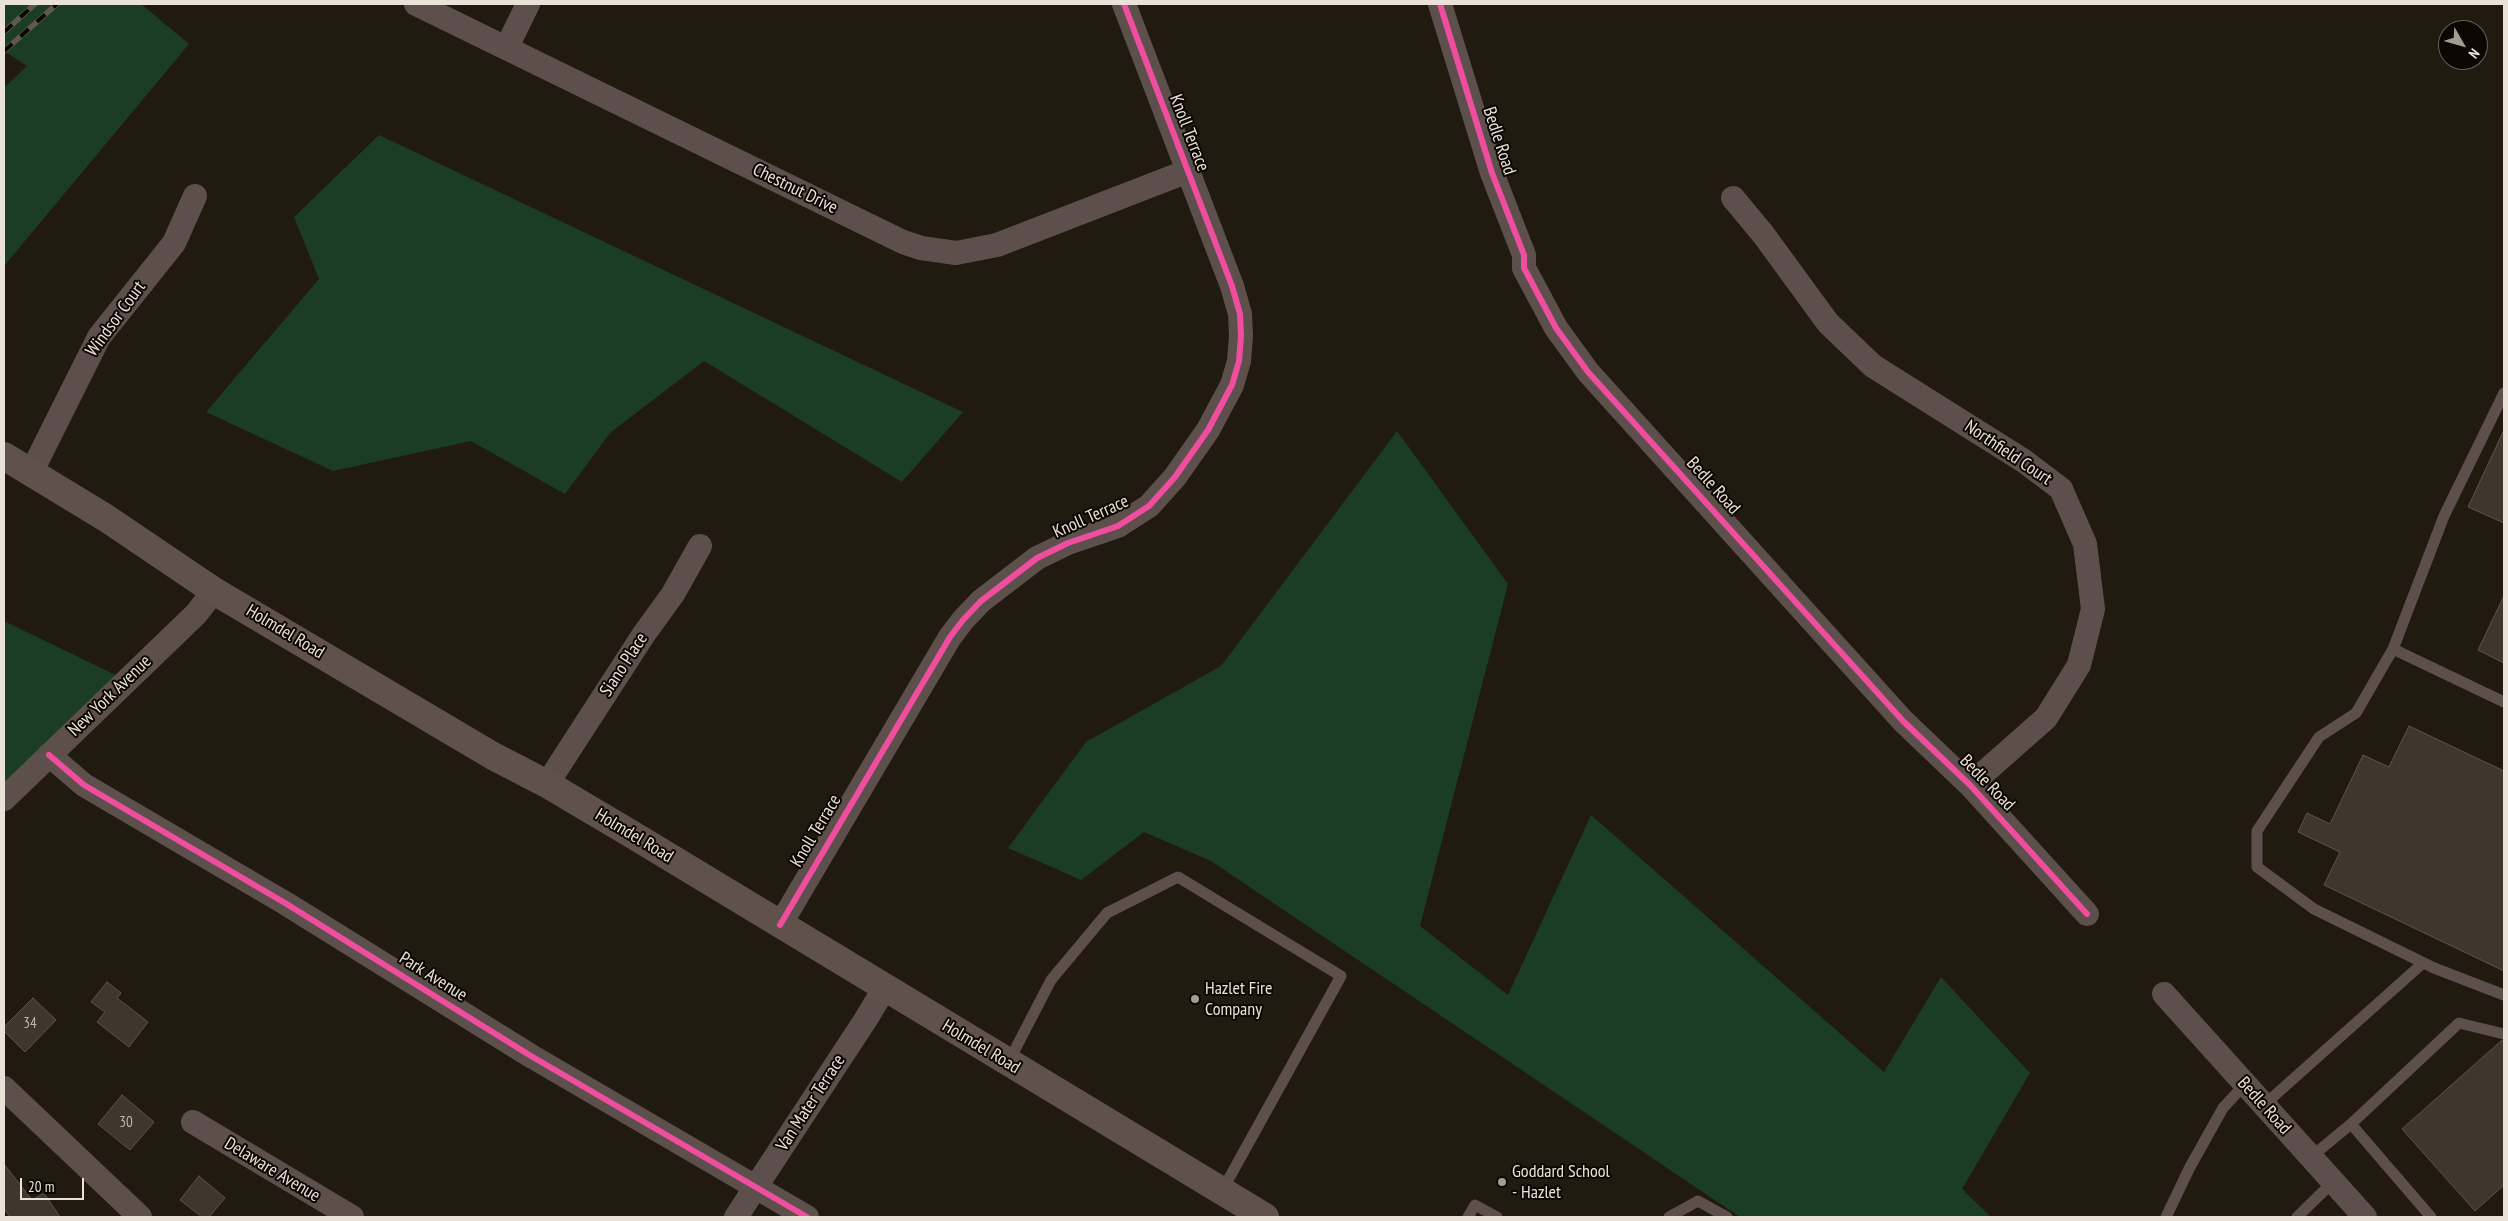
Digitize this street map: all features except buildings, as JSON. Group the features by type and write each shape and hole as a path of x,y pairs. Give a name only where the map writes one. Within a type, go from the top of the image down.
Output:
{"main road":[{"name":"Holmdel Road","path":"4,456 106,518 214,591 493,756 547,784 1265,1217"}],"street":[{"name":"Chestnut Drive","path":"416,4 903,242 931,250 956,253 997,245 1188,171"},
{"path":"507,47 528,4"},
{"name":"Knoll Terrace","path":"780,925 945,646 963,620 981,601 1037,558 1068,543 1118,526 1149,506 1175,477 1223,405 1232,386 1239,361 1242,336 1240,314 1232,286 1124,4"},
{"name":"Bedle Road","path":"1440,4 1492,173 1524,255 1524,268 1556,328 1588,372 1903,721 1970,785 2087,914"},
{"name":"Windsor Court","path":"31,473 99,337 174,243 195,196"},
{"name":"Northfield Court","path":"1733,198 1763,234 1828,323 1873,366 2024,461 2061,489 2085,544 2093,609 2079,665 2046,718 1970,785"},
{"name":"Siano Place","path":"547,784 644,634 673,594 700,546"},
{"name":"New York Avenue","path":"4,798 196,614 214,591"},
{"name":"Park Avenue","path":"49,755 84,785 285,903 531,1056 807,1217"},
{"name":"Van Mater Terrace","path":"736,1217 866,1019 884,988"},
{"name":"Bedle Road","path":"2164,994 2365,1217"},
{"path":"4,1088 140,1217"},
{"name":"Delaware Avenue","path":"193,1122 352,1217"}],"lane":[{"path":"2504,393 2444,516 2393,649 2356,713 2319,737 2257,831 2257,867 2314,909 2423,963 2504,995"},
{"path":"2393,649 2504,702"},
{"path":"1008,1063 1051,980 1107,913 1178,877 1341,976 1222,1191"},
{"path":"2264,1105 2423,963"},
{"path":"2311,1157 2351,1124 2460,1023 2504,1034"},
{"path":"2166,1217 2190,1167 2223,1108 2245,1084"},
{"path":"2351,1124 2431,1217"},
{"path":"2297,1217 2333,1182"},
{"path":"1668,1217 1698,1201 1727,1217"},
{"path":"1468,1217 1475,1205 1497,1217"}],"green space":[{"path":"4,4 141,4 189,44 4,266 4,88 27,66 4,51"},
{"path":"379,135 963,412 902,482 704,361 610,433 565,494 471,441 333,471 206,412 319,279 294,217"},
{"path":"1397,431 1508,584 1420,926 1508,995 1591,815 1884,1072 1941,977 2030,1073 1962,1189 1991,1217 1740,1217 1211,861 1144,832 1081,880 1008,848 1086,742 1221,666"},
{"path":"4,621 128,681 4,799"}],"railway":[{"path":"4,32 35,4"},
{"path":"4,51 57,4"}],"cycle path":[{"path":"780,925 950,637 963,620 981,601 1037,558 1068,543 1118,526 1149,506 1175,477 1208,430 1232,385 1239,361 1240,314 1232,286 1124,4"},
{"path":"1440,4 1492,173 1524,255 1524,268 1556,328 1588,372 1903,721 1970,785 2087,914"},
{"path":"49,755 84,785 285,903 531,1056 807,1217"}],"place":[{"name":"Hazlet Fire Company","path":"1195,999"},
{"name":"Goddard School - Hazlet","path":"1502,1182"}]}
